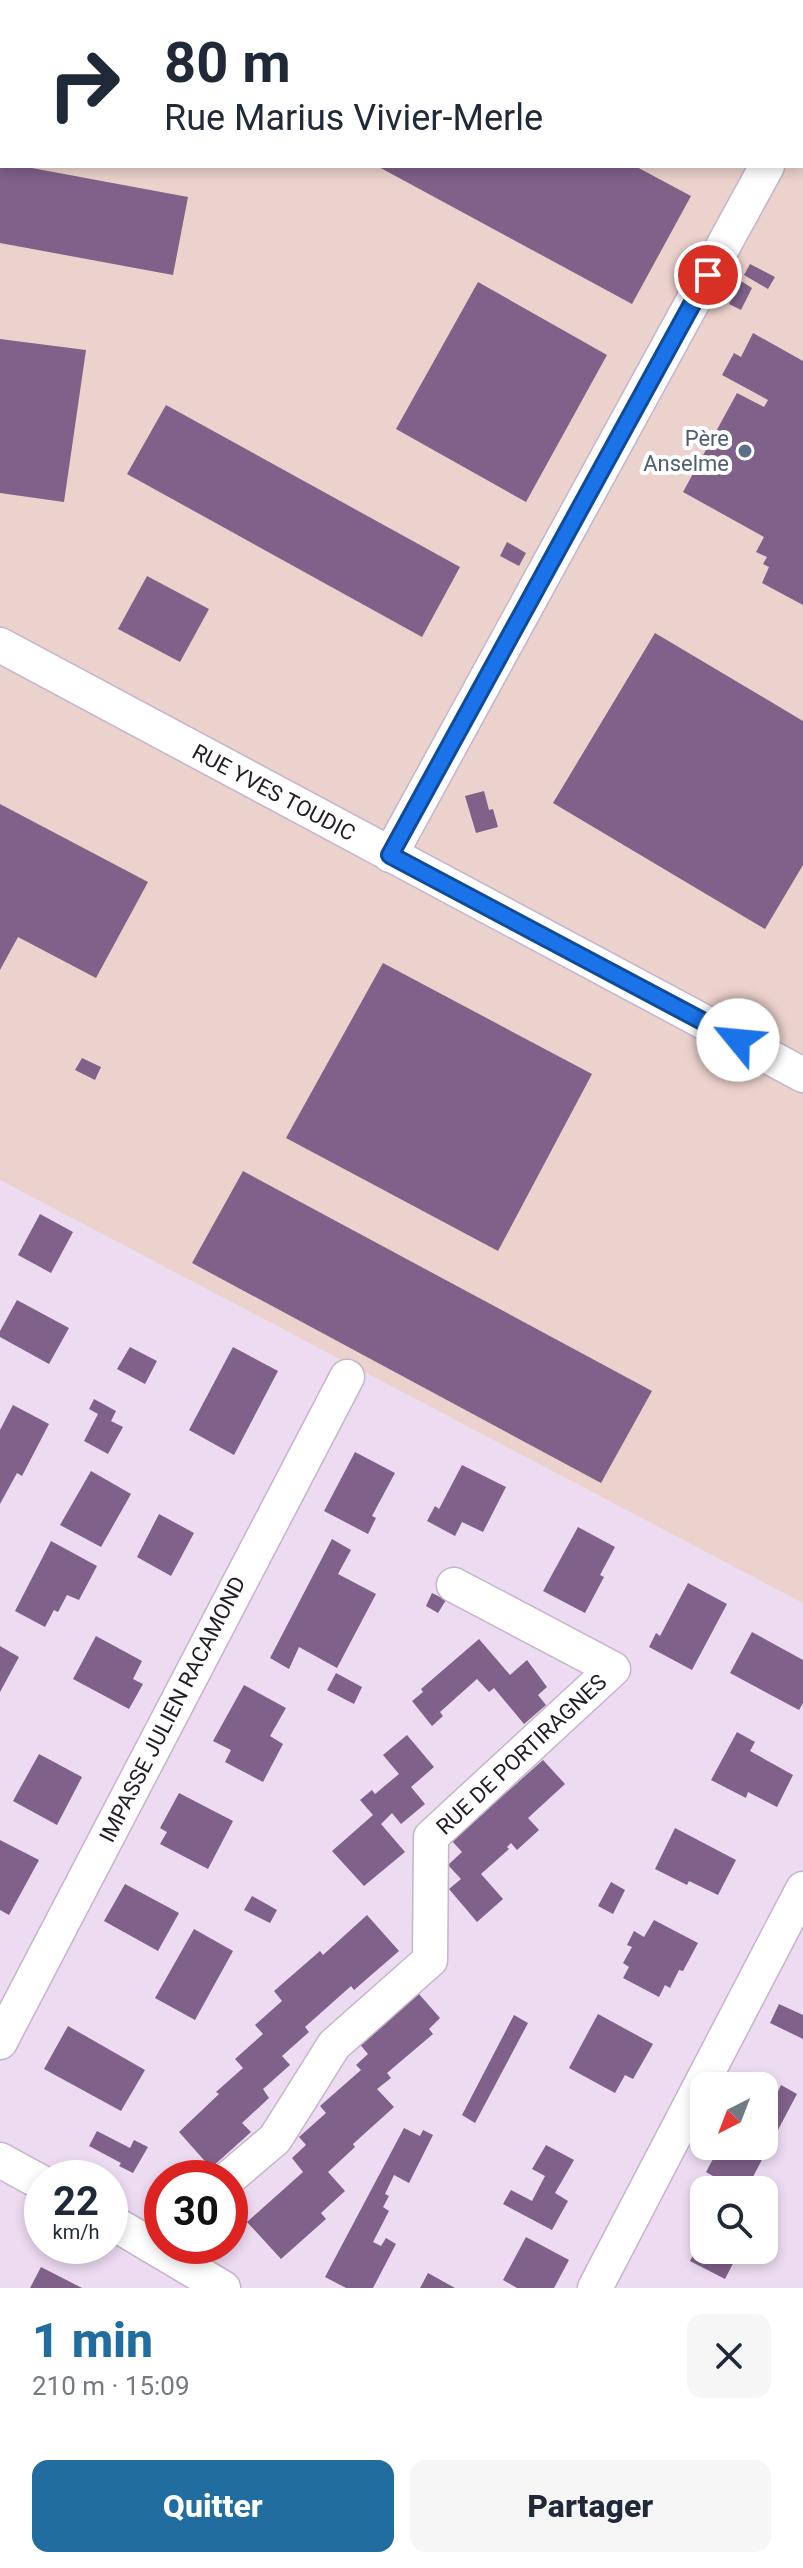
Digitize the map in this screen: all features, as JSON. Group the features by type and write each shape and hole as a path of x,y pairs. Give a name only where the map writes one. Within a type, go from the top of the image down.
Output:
{"street":[{"path":"390,855 766,168"},
{"name":"RUE YVES TOUDIC","path":"0,645 803,1075"},
{"name":"IMPASSE JULIEN RACAMOND","path":"0,2042 347,1377"},
{"name":"RUE DE PORTIRAGNES","path":"248,2162 275,2139 334,2045 430,1960 431,1837 613,1669 454,1585"},
{"path":"595,2288 803,1889"},
{"path":"0,2160 24,2173"},
{"path":"190,2264 223,2288"}],"shaded area":[{"path":"0,168 803,168 803,1603 0,1180"}],"building":[{"path":"0,168 32,168 188,197 173,275 0,243"},
{"path":"381,168 639,168 691,196 632,304"},
{"path":"750,264 775,277 768,289 744,275"},
{"path":"741,281 752,288 741,310 729,304"},
{"path":"478,282 607,355 526,502 396,429"},
{"path":"753,333 803,361 803,605 762,583 769,567 763,564 767,557 756,552 764,537 683,492 737,393 764,407 768,400 722,375 734,353 741,357"},
{"path":"0,339 86,350 64,502 0,493"},
{"path":"166,405 460,567 422,637 127,474"},
{"path":"507,542 526,553 519,566 500,556"},
{"path":"147,576 209,609 180,662 118,629"},
{"path":"655,633 803,721 803,865 765,929 553,803"},
{"path":"484,791 498,827 476,833 465,796"},
{"path":"0,804 148,882 96,978 18,937 0,970"},
{"path":"383,963 592,1074 498,1251 286,1138"},
{"path":"82,1058 101,1067 95,1080 75,1070"},
{"path":"243,1171 652,1391 601,1483 192,1263"},
{"path":"40,1214 73,1232 51,1273 18,1255"},
{"path":"17,1300 69,1328 49,1364 0,1337 0,1331"},
{"path":"130,1347 157,1361 145,1384 117,1369"},
{"path":"233,1347 278,1371 234,1455 189,1430"},
{"path":"94,1399 116,1411 111,1421 123,1427 108,1454 84,1441 98,1414 89,1409"},
{"path":"13,1405 49,1424 22,1476 17,1473 0,1504 0,1430"},
{"path":"355,1452 395,1473 372,1516 376,1518 368,1534 324,1511"},
{"path":"462,1465 506,1487 483,1532 462,1522 455,1536 427,1521 435,1506 439,1509"},
{"path":"91,1471 131,1494 101,1547 60,1525"},
{"path":"159,1514 194,1533 171,1576 137,1557"},
{"path":"578,1527 615,1547 600,1575 604,1577 585,1613 543,1591"},
{"path":"332,1539 351,1550 338,1574 376,1594 337,1668 299,1647 289,1669 270,1658"},
{"path":"51,1541 97,1566 79,1600 67,1595 45,1627 15,1611"},
{"path":"688,1583 727,1604 692,1670 649,1647 656,1633 660,1636"},
{"path":"432,1593 446,1600 438,1613 426,1606"},
{"path":"752,1632 803,1660 803,1703 799,1710 730,1673"},
{"path":"96,1636 142,1661 133,1679 143,1684 129,1709 73,1679"},
{"path":"479,1639 510,1675 527,1660 547,1687 538,1695 546,1705 524,1724 494,1688 489,1692 477,1679 440,1712 443,1716 432,1726 412,1701 423,1692 421,1689"},
{"path":"0,1646 19,1657 0,1692"},
{"path":"336,1673 362,1687 354,1704 327,1690"},
{"path":"244,1685 286,1708 270,1736 283,1744 263,1782 225,1762 231,1750 213,1741"},
{"path":"737,1732 755,1742 750,1751 793,1775 777,1807 748,1792 746,1798 711,1780"},
{"path":"407,1735 434,1767 411,1787 425,1804 401,1824 392,1813 381,1824 405,1852 364,1886 332,1851 373,1815 360,1800 372,1790 375,1794 399,1774 383,1755"},
{"path":"39,1754 82,1777 57,1825 13,1801"},
{"path":"543,1760 565,1784 528,1818 539,1830 517,1850 511,1843 507,1847 509,1849 481,1874 503,1899 477,1922 449,1889 461,1879 448,1865 462,1852 452,1841"},
{"path":"179,1793 233,1821 208,1869 160,1844 167,1832 160,1828"},
{"path":"675,1828 736,1860 718,1895 689,1881 687,1885 655,1869"},
{"path":"0,1840 39,1860 9,1915 0,1910"},
{"path":"611,1882 625,1890 613,1914 598,1906"},
{"path":"125,1884 179,1913 158,1951 104,1921"},
{"path":"252,1896 277,1910 270,1923 244,1910"},
{"path":"367,1915 399,1951 354,1990 351,1986 305,2027 309,2032 282,2056 290,2065 263,2089 269,2098 242,2123 251,2132 220,2160 204,2160 179,2132 243,2068 235,2059 263,2034 255,2025 282,2001 274,1991 320,1951 323,1955"},
{"path":"654,1920 698,1943 683,1971 679,1970 670,1988 665,1985 659,1997 623,1978 629,1967 623,1963 632,1947 627,1945 634,1931 644,1937"},
{"path":"194,1929 233,1951 195,2020 155,1998"},
{"path":"419,1994 440,2018 429,2029 433,2034 387,2073 391,2078 377,2089 394,2107 353,2144 355,2147 328,2172 345,2191 321,2213 326,2219 281,2259 248,2221 303,2172 292,2158 306,2145 299,2137 326,2113 320,2106 361,2070 356,2065 368,2054 357,2041 404,2000 407,2004"},
{"path":"779,2004 803,2015 803,2039 770,2023"},
{"path":"598,2014 653,2044 633,2079 625,2075 615,2093 569,2068"},
{"path":"514,2015 528,2023 475,2123 462,2115"},
{"path":"68,2026 145,2070 121,2111 44,2069"},
{"path":"781,2085 797,2094 778,2130 778,2092"},
{"path":"404,2128 420,2136 423,2130 433,2135 409,2183 394,2175 385,2194 389,2196 383,2207 389,2211 373,2242 381,2246 386,2238 396,2244 373,2288 346,2288 325,2277"},
{"path":"97,2131 130,2148 134,2140 148,2147 133,2173 128,2170 128,2160 115,2160 89,2146"},
{"path":"546,2145 574,2160 555,2193 568,2201 552,2230 503,2204 511,2190 532,2201 545,2176 532,2169"},
{"path":"712,2160 762,2160 753,2176 713,2176 706,2172"},
{"path":"526,2237 569,2260 554,2288 517,2288 503,2280"},
{"path":"696,2264 733,2264 725,2279"},
{"path":"41,2267 82,2288 30,2288"},
{"path":"428,2273 455,2288 420,2288"}],"place":[{"name":"Père Anselme","path":"745,451"}],"route":[{"path":"708,275 390,855 738,1040"}]}
